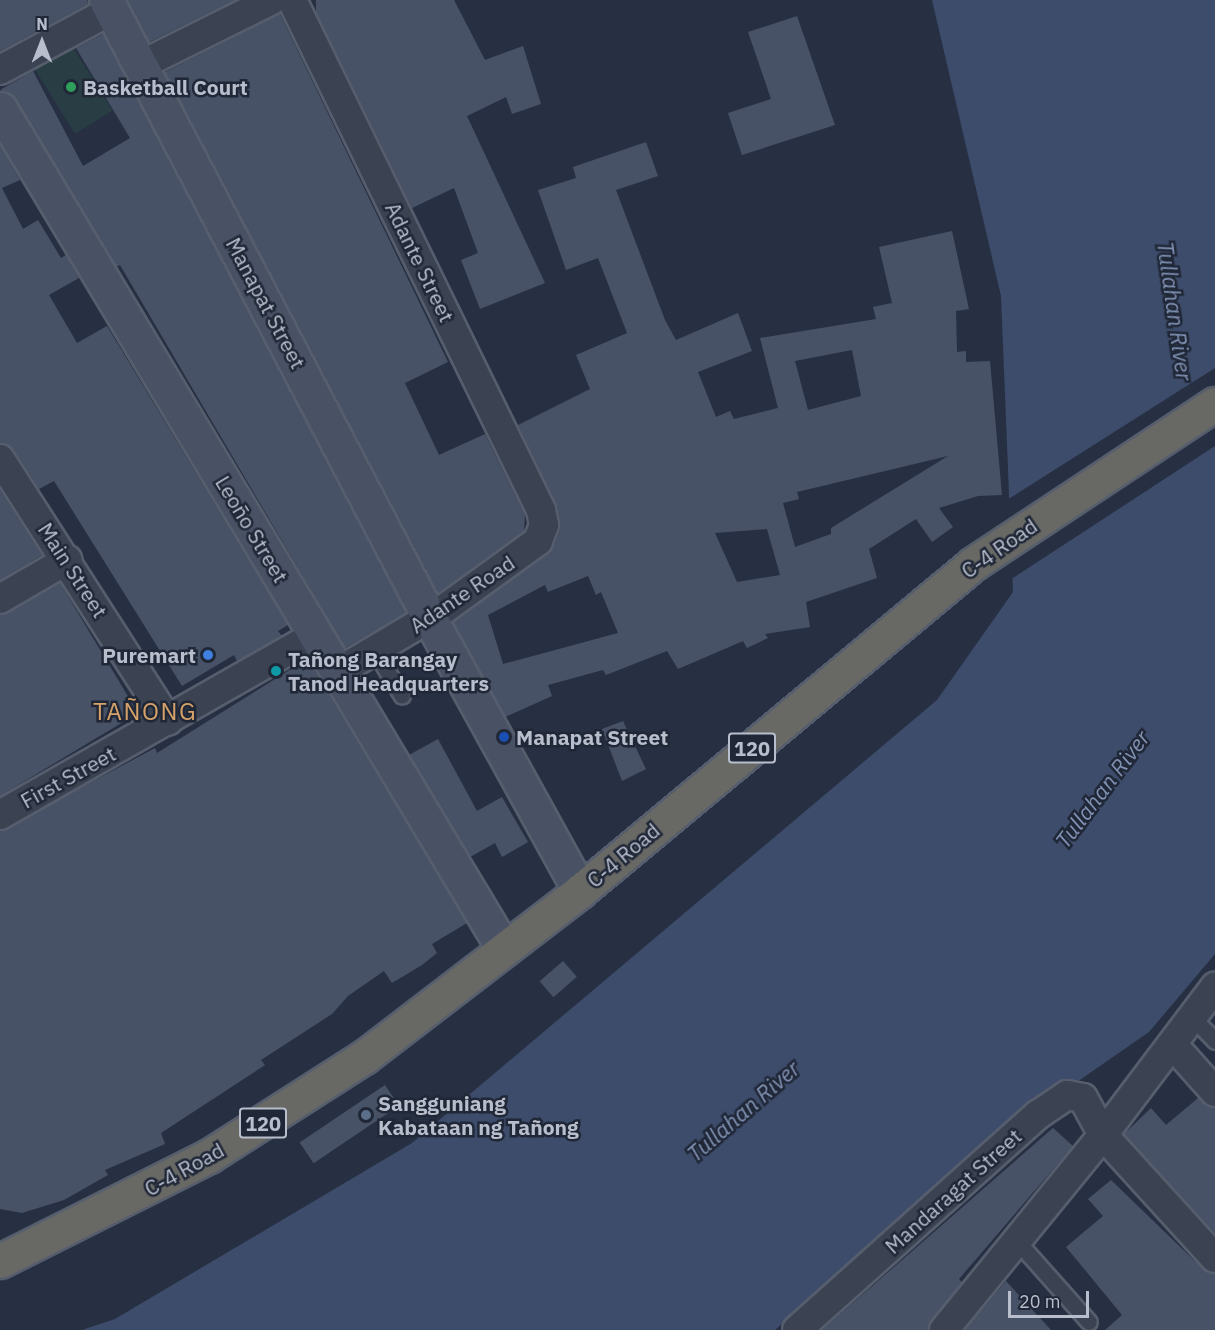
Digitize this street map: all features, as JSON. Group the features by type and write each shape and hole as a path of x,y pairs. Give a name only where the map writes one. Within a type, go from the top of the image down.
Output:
{"highway":[{"name":"C-4 Road","path":"0,1261 129,1200 288,1108 429,1010 580,891 973,564 1215,404"}],"main road":[{"name":"Manapat Street","path":"109,5 430,619 580,891"},
{"name":"Leoño Street","path":"0,109 504,949"}],"street":[{"path":"141,65 272,0"},
{"name":"Adante Street","path":"292,0 541,510 544,525"},
{"path":"0,70 109,5"},
{"name":"Main Street","path":"0,459 68,560 168,721"},
{"name":"Adante Road","path":"338,672 430,619 538,541 544,525"},
{"path":"0,598 68,560"},
{"path":"168,721 316,635"},
{"name":"First Street","path":"0,815 168,721"},
{"path":"944,1330 1104,1135 1215,987"},
{"path":"1173,1045 1215,1092"},
{"name":"Mandaragat Street","path":"797,1330 1059,1100 1075,1094 1083,1098 1104,1135 1215,1258"}],"lane":[{"path":"375,651 402,696"},
{"path":"1193,1017 1215,1041"},
{"path":"1017,1241 1089,1322"}],"green space":[{"name":"Basketball Court","path":"69,41 112,111 75,134 32,64"}],"water":[{"name":"Tullahan River","path":"932,0 1215,0 1215,954 1149,1032 1005,1132 775,1330 82,1330 115,1319 412,1143 937,700 1013,592 1001,296"}],"pier":[{"path":"1215,368 1215,446 1010,580 1007,500"}],"building":[{"path":"0,0 87,0 88,4 0,51"},
{"path":"127,0 235,0 149,42"},
{"path":"316,0 454,0 485,60 523,46 541,104 512,114 506,97 467,116 545,283 480,309 461,260 478,253 454,188 412,208 316,12"},
{"path":"280,14 448,362 405,383 439,455 485,434 525,515 524,531 438,593 165,72"},
{"path":"797,16 835,125 742,155 728,113 771,99 748,32"},
{"path":"103,34 406,613 345,648 120,265 116,267 16,99 0,90 33,71 83,166 130,138 76,48"},
{"path":"646,142 658,176 616,190 665,320 676,340 738,313 752,351 698,372 716,417 730,411 734,419 778,408 760,338 876,319 873,307 892,303 879,247 952,231 969,309 956,311 957,352 966,351 966,362 990,361 1002,495 978,496 939,508 953,527 932,542 916,519 869,549 877,578 806,602 810,627 765,634 768,638 747,648 743,641 678,669 667,651 606,675 603,670 548,685 552,696 505,717 453,623 553,547 560,530 557,506 518,425 590,389 576,355 627,333 598,258 566,270 538,190 576,178 573,167","holes":["852,350 861,396 808,410 795,361","948,456 831,528 831,534 795,547 783,503 799,499 797,492","767,529 780,575 737,582 715,533","588,576 596,595 601,592 618,633 503,664 488,615 545,585 548,592"]},
{"path":"0,145 20,180 2,188 23,229 38,220 61,258 66,255 79,278 49,295 77,343 107,326 288,625 278,631 282,636 237,661 234,655 182,686 54,481 39,489 14,450 0,443"},
{"path":"0,490 42,555 0,580"},
{"path":"60,583 138,713 0,796 0,615"},
{"path":"299,664 303,671 312,666 467,923 432,944 437,953 422,965 392,983 384,971 348,996 332,1014 261,1060 265,1065 161,1133 165,1144 105,1170 108,1175 64,1200 22,1213 0,1209 0,831 155,748 157,753"},
{"path":"623,721 646,769 622,781 602,729"},
{"path":"438,739 477,811 502,797 528,842 502,857 495,843 470,857 409,755"},
{"path":"563,961 577,977 553,997 540,981"},
{"path":"385,1085 399,1106 314,1163 300,1143"},
{"path":"1198,1098 1215,1108 1215,1233 1124,1134 1151,1108 1166,1125"},
{"path":"1053,1128 1073,1146 959,1279 962,1282 928,1330 822,1330"},
{"path":"1111,1180 1203,1269 1215,1274 1215,1330 1105,1330 1122,1315 1066,1247 1103,1216 1088,1199"},
{"path":"1006,1281 1051,1330 965,1330"}],"place":[{"name":"Basketball Court","path":"71,87"},
{"name":"Puremart","path":"208,655"},
{"name":"Tañong Barangay Tanod Headquarters","path":"276,671"},
{"name":"Manapat Street","path":"504,737"},
{"name":"Sangguniang Kabataan ng Tañong","path":"366,1115"}],"district":[{"name":"TAÑONG","path":"145,712"}]}
